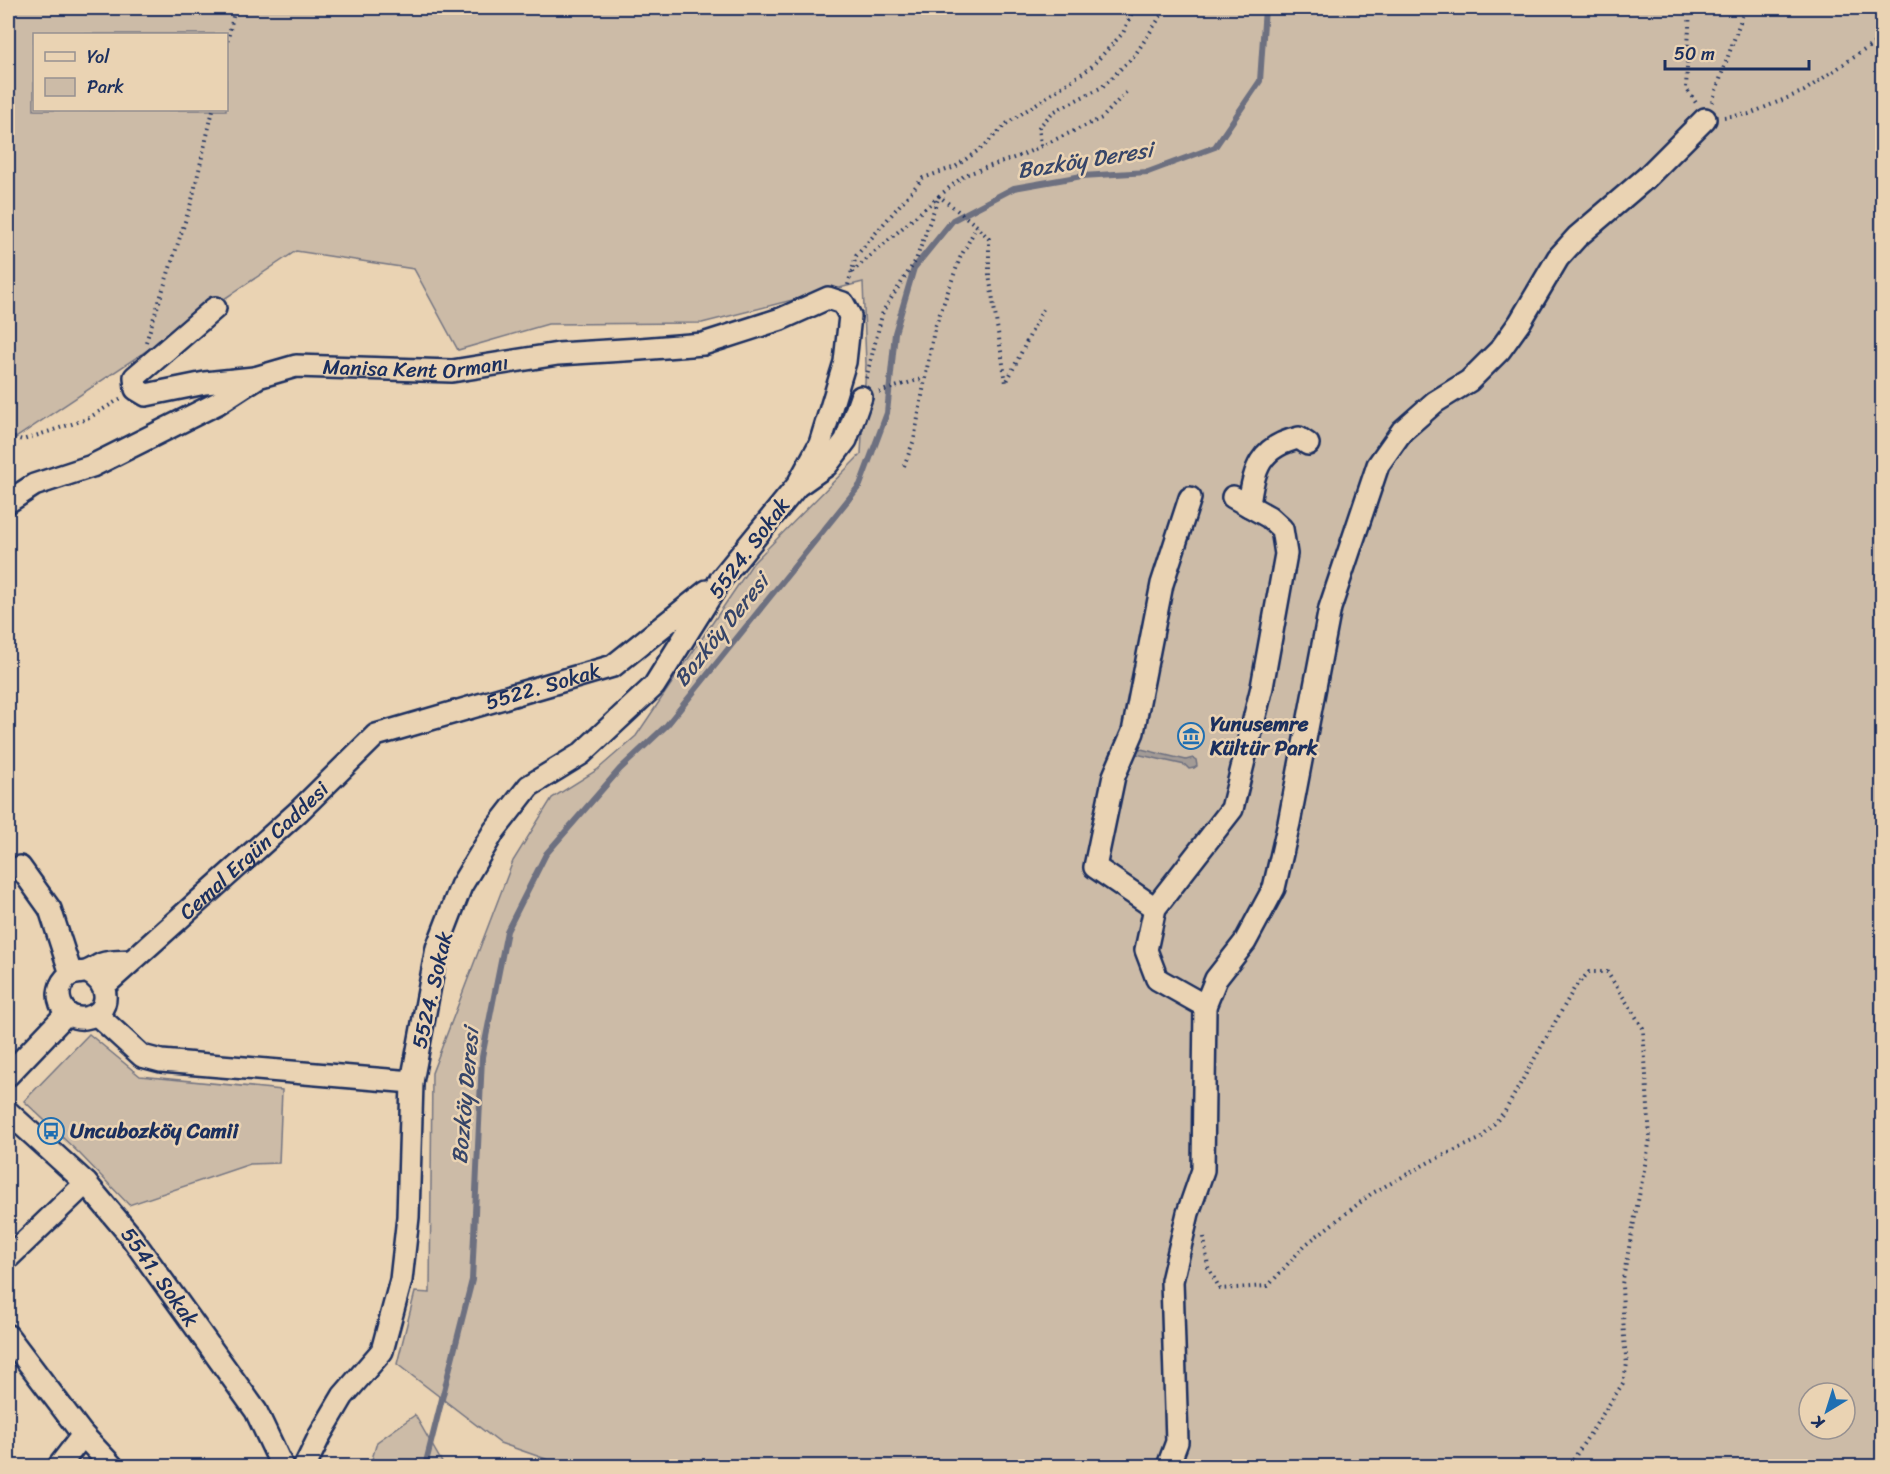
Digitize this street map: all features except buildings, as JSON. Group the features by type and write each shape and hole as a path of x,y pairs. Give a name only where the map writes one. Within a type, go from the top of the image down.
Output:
{"street":[{"path":"1168,1467 1177,1442 1172,1281 1188,1213 1203,1170 1205,1006 1216,978 1245,942 1274,888 1289,823 1330,608 1378,465 1402,431 1435,402 1469,381 1500,350 1520,322 1558,258 1577,237 1646,178 1705,119"},
{"name":"Manisa Kent Ormanı","path":"8,502 34,485 92,466 218,403 258,377 296,366 452,371 558,354 702,344 781,319 828,298 843,303"},
{"name":"5524. Sokak","path":"305,1467 320,1435 343,1396 382,1351 402,1269 408,1217 412,1082 437,948 460,886 494,831 529,786 581,754 654,686 722,579 797,486 820,444 845,362 850,316 843,303"},
{"path":"215,308 135,377 136,390 146,395 205,382 258,377"},
{"path":"797,486 827,465 846,440 867,395"},
{"path":"1205,1006 1157,979 1146,950 1155,908 1232,809 1262,687 1286,554 1282,530 1269,517 1241,502 1267,452 1282,441 1299,438 1308,444"},
{"path":"1155,908 1095,867 1114,776 1133,732 1162,584 1190,498"},
{"name":"5522. Sokak","path":"376,735 613,666 722,579"},
{"name":"Cemal Ergün Caddesi","path":"104,986 299,811 376,735"},
{"path":"20,867 50,909 79,973 100,980 104,986 104,1002 96,1014 81,1019 67,1013 59,1000 58,992 65,978 79,973 104,963 130,961"},
{"path":"8,1075 67,1013"},
{"path":"96,1014 142,1056 161,1061 412,1082"},
{"name":"5541. Sokak","path":"8,1112 86,1183 129,1234 256,1411 282,1467"},
{"path":"8,1258 86,1183"},
{"path":"8,1336 83,1435 112,1467"},
{"path":"59,1467 83,1435"}],"path":[{"path":"228,38 235,8"},
{"path":"843,303 856,256 923,178 955,166 983,147 1006,124 1090,68 1123,33 1134,8"},
{"path":"1041,146 1039,127 1053,112 1102,87 1135,55 1166,8"},
{"path":"1690,8 1686,88 1705,119"},
{"path":"1705,119 1722,80 1745,8"},
{"path":"1705,119 1749,114 1804,91 1882,38"},
{"path":"852,272 965,175 1041,146 1102,118 1128,90"},
{"path":"146,344 192,200 213,111"},
{"path":"939,196 975,224 989,239 989,275 1006,383 1043,309"},
{"path":"924,378 867,395 883,311 916,260 939,196"},
{"path":"904,466 914,440 934,330 975,224"},
{"path":"8,435 23,440 87,419 136,390"},
{"path":"1203,1234 1208,1267 1221,1289 1268,1286 1305,1245 1371,1194 1431,1161 1482,1138 1505,1111 1575,987 1589,972 1606,972 1643,1028 1650,1139 1622,1284 1627,1364 1623,1383 1569,1467"}],"green space":[{"path":"8,8 1882,8 1882,1466 566,1466 500,1443 397,1364 415,1292 430,1293 432,1073 513,861 552,798 597,770 636,736 753,563 861,454 866,364 863,282 702,323 548,324 458,350 414,269 296,251 8,443"},
{"path":"89,1034 140,1076 282,1090 279,1163 250,1164 129,1205 24,1101"},
{"path":"415,1415 444,1466 370,1466 377,1442"}],"shaded area":[{"path":"1137,748 1186,760 1193,758 1197,766 1189,769 1185,765 1136,754"}],"waterway":[{"name":"Bozköy Deresi","path":"425,1466 472,1280 482,1057 507,931 546,854 620,769 667,725 860,485 887,413 895,333 914,268 953,220 1014,188 1082,176 1148,172 1215,147 1260,81 1265,8"}],"place":[{"name":"Yunusemre Kültür Park","path":"1191,736"},
{"name":"Uncubozköy Camii","path":"51,1131"}]}
